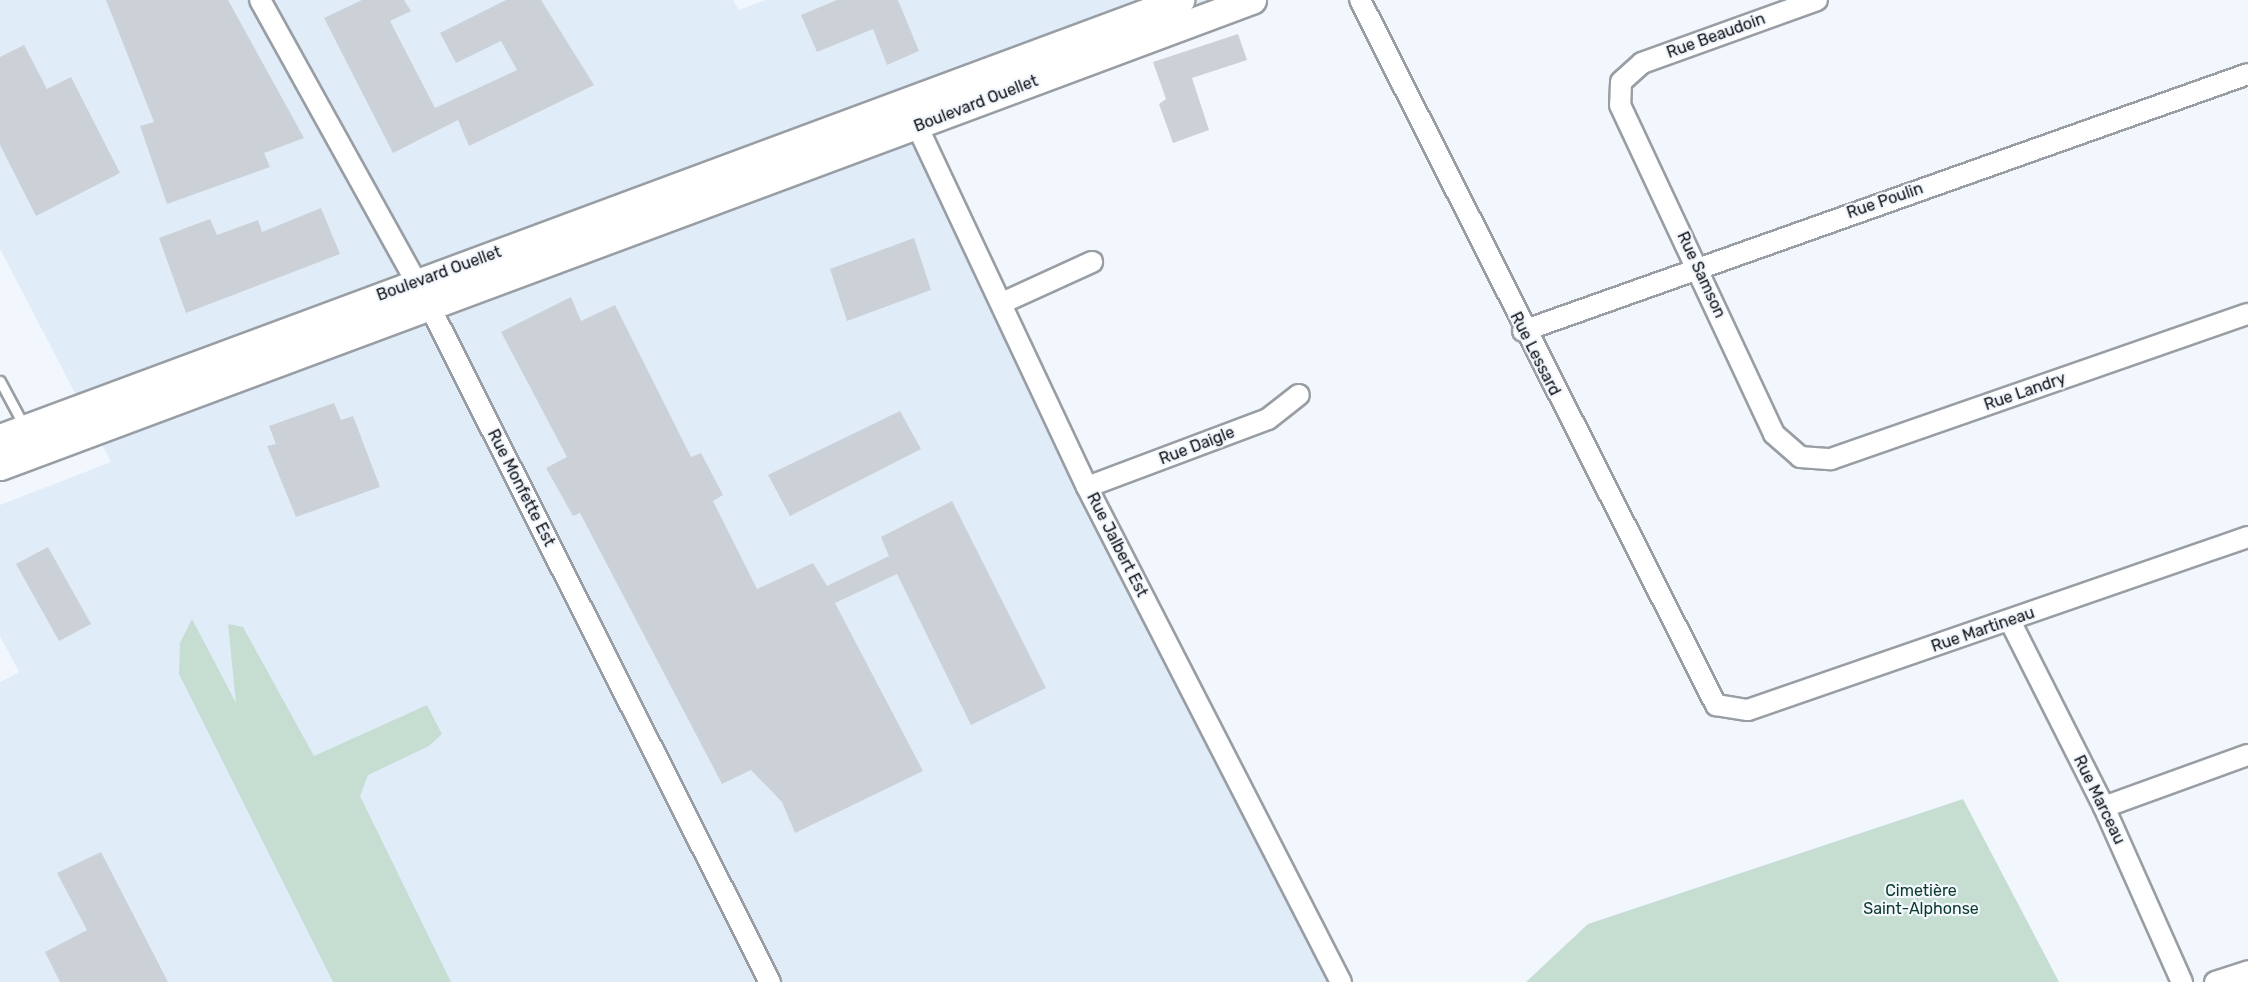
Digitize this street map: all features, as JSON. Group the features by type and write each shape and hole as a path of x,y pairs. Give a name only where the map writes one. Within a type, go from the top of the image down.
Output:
{"street":[{"name":"Rue Monfette Est","path":"260,0 430,307 770,982"},
{"name":"Boulevard Ouellet","path":"0,438 430,307 905,101 1180,0"},
{"name":"Boulevard Ouellet","path":"0,466 415,282 918,126 1211,7 1252,0"},
{"name":"Rue Lessard","path":"1360,0 1523,331 1716,705"},
{"name":"Rue Beaudoin","path":"1621,82 1642,63 1817,0"},
{"name":"Rue Poulin","path":"1523,331 1698,267 2248,74"},
{"name":"Rue Samson","path":"1621,82 1620,105 1698,267 1774,434 1800,457"},
{"name":"Rue Jalbert Est","path":"905,101 1087,487 1341,982"},
{"path":"1002,303 1092,262"},
{"name":"Rue Landry","path":"1800,457 1831,459 2248,314"},
{"name":"Rue Daigle","path":"1087,487 1268,419 1299,395"},
{"name":"Rue Martineau","path":"1716,705 1748,711 2248,537"},
{"name":"Rue Marceau","path":"2010,621 2104,807 2182,982"},
{"path":"2104,807 2248,755"},
{"path":"2215,982 2248,971"}],"lane":[{"path":"0,383 25,429"}],"shaded area":[{"path":"0,0 733,0 739,10 765,0 1208,0 1215,13 918,126 1341,982 0,982 0,682 19,672 0,636 0,505 111,462 0,249"}],"green space":[{"path":"192,619 236,703 228,624 243,627 314,756 427,705 442,734 429,746 368,775 360,796 451,982 333,982 179,674 180,643"},
{"name":"Cimetière Saint-Alphonse","path":"1963,799 2059,982 1526,982 1588,924"}],"building":[{"path":"106,0 228,0 304,138 264,153 270,167 167,204 140,126 154,122"},
{"path":"362,0 404,0 411,11 390,21 435,108 517,70 501,41 456,63 440,33 506,0 541,0 594,85 469,146 458,120 393,153 324,18"},
{"path":"837,0 898,0 919,51 887,65 873,29 817,52 801,15"},
{"path":"1238,34 1247,60 1192,78 1209,130 1173,143 1159,104 1166,99 1153,62"},
{"path":"24,45 47,89 71,77 120,173 36,216 0,145 0,57"},
{"path":"321,208 340,254 186,313 159,238 210,219 217,235 258,220 262,232"},
{"path":"914,238 931,290 847,321 830,269"},
{"path":"571,297 581,321 615,305 691,457 701,453 723,495 713,501 757,589 813,563 827,586 889,556 881,537 952,501 1046,688 971,725 897,574 835,603 923,771 795,833 782,802 751,770 722,784 580,513 573,516 546,468 567,457 501,332"},
{"path":"334,403 341,420 353,416 380,487 296,517 267,446 276,444 269,426"},
{"path":"900,411 921,449 790,516 768,475"},
{"path":"48,547 91,624 59,641 16,564"},
{"path":"101,852 168,982 60,982 45,952 87,930 57,873"}]}
